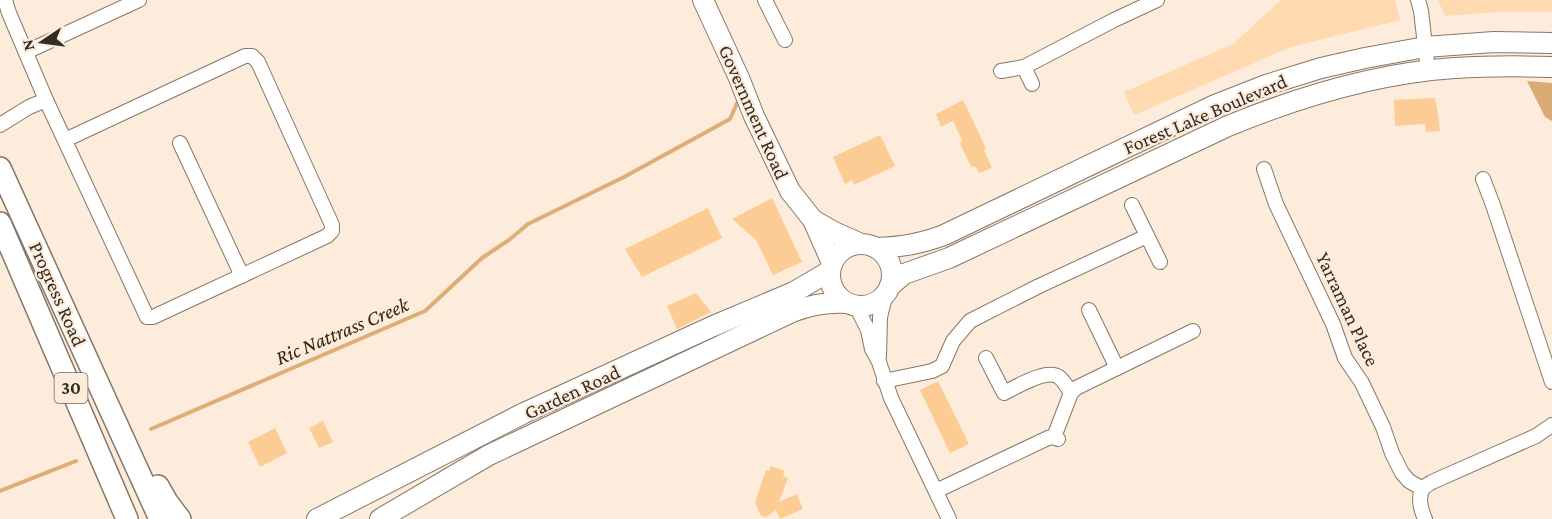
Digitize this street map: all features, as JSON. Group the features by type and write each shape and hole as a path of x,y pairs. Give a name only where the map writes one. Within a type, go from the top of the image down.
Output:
{"main road":[{"name":"Government Road","path":"703,0 754,116 790,191 813,220 831,267"},
{"name":"Forest Lake Boulevard","path":"868,246 901,247 923,243 944,235 1215,105 1266,85 1320,68 1425,47 1494,42 1552,43"},
{"name":"Forest Lake Boulevard","path":"888,289 904,274 950,258 1218,131 1271,109 1363,82 1428,70 1504,65 1552,67"},
{"name":"Progress Road","path":"0,168 160,519"},
{"name":"Government Road","path":"813,220 834,232 868,246"},
{"name":"Progress Road","path":"0,224 127,519"},
{"path":"852,245 868,246 883,253 888,260 892,277 888,289 880,300 864,306 851,304 839,297 833,289 830,280 831,267 843,249 852,245"},
{"name":"Garden Road","path":"316,519 524,413 794,291 831,267"},
{"path":"54,284 71,292 157,484 180,519"},
{"name":"Garden Road","path":"380,519 489,455 792,312 824,303 851,304"}],"street":[{"path":"5,0 46,100 147,316 153,317 327,236 332,231 332,225 258,62 252,56 245,56 65,140"},
{"path":"26,52 139,0"},
{"path":"765,0 785,40"},
{"path":"1001,71 1024,68 1157,0"},
{"path":"1418,0 1428,70"},
{"path":"1024,68 1032,84"},
{"path":"0,125 29,107 46,100"},
{"path":"180,143 242,276"},
{"name":"Yarraman Place","path":"1264,170 1276,204 1333,324 1345,358 1362,383 1383,427 1392,453 1402,473 1409,481 1423,489"},
{"path":"1483,179 1552,382"},
{"path":"1132,205 1160,262"},
{"path":"884,381 932,371 942,366 953,341 970,321 1147,236"},
{"path":"879,362 880,317 888,289"},
{"path":"851,304 865,322 872,349 879,362 891,398 949,519"},
{"path":"1089,310 1117,368"},
{"path":"936,491 1048,438 1056,438 1071,393 1076,388 1193,331"},
{"path":"986,358 1004,393 1045,374 1053,374 1060,378 1071,393"},
{"path":"1425,519 1420,509 1420,500 1423,489 1432,482 1536,436 1552,425"}],"shaded area":[{"path":"1281,0 1395,0 1400,20 1291,47 1134,115 1124,92 1233,44"},
{"path":"1438,0 1552,0 1552,12 1498,12 1445,16"},
{"path":"1527,81 1552,83 1552,121 1545,117"}],"building":[{"path":"1435,98 1440,131 1426,132 1425,124 1395,126 1394,100"},
{"path":"963,100 986,148 984,150 992,168 979,173 976,167 971,166 960,144 962,140 953,121 941,127 936,114"},
{"path":"880,135 895,166 854,185 852,180 845,184 833,157"},
{"path":"772,198 802,262 773,275 756,240 732,219"},
{"path":"708,208 722,238 642,277 625,249"},
{"path":"696,293 711,312 677,329 667,306"},
{"path":"938,381 969,444 950,453 920,390"},
{"path":"323,421 333,442 319,448 309,428"},
{"path":"275,428 287,453 260,467 248,442"},
{"path":"771,466 785,471 783,476 788,478 779,502 797,494 803,509 780,519 776,510 766,517 761,516 755,502 766,470 769,471"}],"waterway":[{"name":"Ric Nattrass Creek","path":"151,429 425,311 482,258 528,224 624,177 730,119 738,101"},
{"name":"Ric Nattrass Creek","path":"0,491 76,461"}]}
